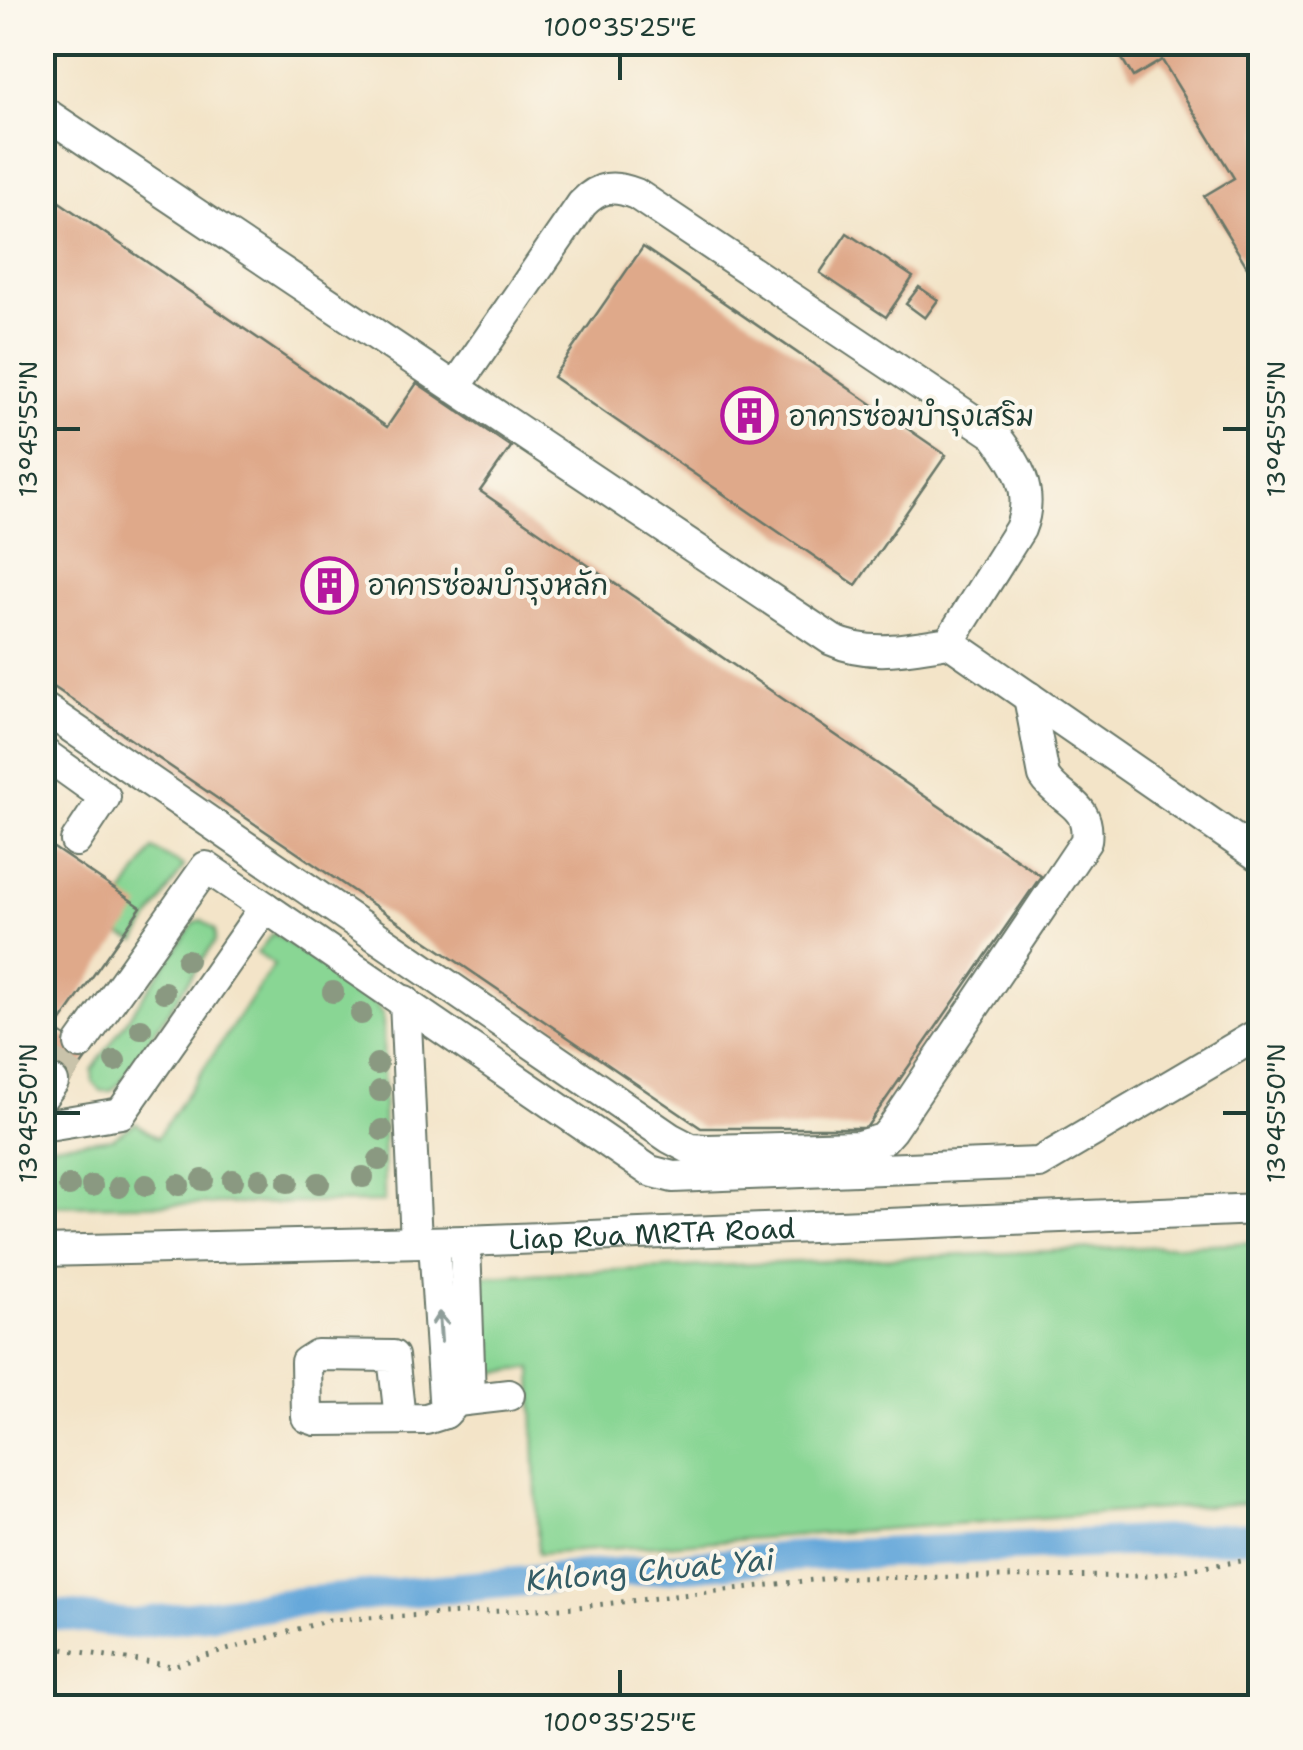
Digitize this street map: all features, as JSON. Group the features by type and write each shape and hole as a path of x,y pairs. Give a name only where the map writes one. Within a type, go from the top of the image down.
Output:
{"street":[{"path":"42,111 832,640 880,652 949,642 1260,857"},
{"path":"454,388 592,194 606,187 636,194 981,424 1007,450 1027,493 1027,512 949,642"},
{"path":"42,707 670,1138 692,1149 708,1150 858,1146 883,1138 891,1130 1086,841 1086,819 1081,810 1044,776 1028,697"},
{"path":"42,752 106,797 76,841"},
{"path":"80,1044 206,867 650,1170 673,1177 1039,1163 1260,1033"},
{"path":"42,1126 121,1113 265,906"},
{"path":"406,1000 458,1405"},
{"name":"Liap Rua MRTA Road","path":"42,1250 438,1241 1259,1209"},
{"path":"400,1419 435,1418 458,1405 510,1395"}],"path":[{"path":"42,1646 172,1666 330,1620 578,1606 830,1578 1148,1576 1260,1558"}],"green space":[{"path":"153,849 184,866 136,941 121,935 123,895"},
{"path":"202,920 215,930 215,941 121,1082 111,1091 101,1091 93,1082 92,1070 195,922"},
{"path":"273,933 366,993 383,1014 384,1202 43,1206 42,1146 113,1138 136,1123 157,1138 274,965 257,953"},
{"path":"1260,1242 1260,1502 538,1554 532,1368 482,1374 483,1276"}],"building":[{"path":"1112,42 1260,42 1260,288 1204,196 1234,178 1162,60 1133,77"},
{"name":"อาคารซ่อมบำรุงหลัก","path":"42,190 387,427 417,383 511,447 480,491 1041,876 866,1128 701,1128 42,679"},
{"path":"847,233 913,277 886,317 820,273"},
{"name":"อาคารซ่อมบำรุงเสริม","path":"643,247 946,455 856,585 553,377"},
{"path":"919,287 938,300 925,318 906,304"},
{"path":"42,840 141,907 55,1030 90,1053 65,1089 42,1073"}],"waterway":[{"name":"Khlong Chuat Yai","path":"42,1613 128,1624 300,1602 787,1557 1260,1536"}],"tunnel":[{"path":"53,1082 80,1044"}],"place":[{"name":"อาคารซ่อมบำรุงเสริม","path":"750,416"},
{"name":"อาคารซ่อมบำรุงหลัก","path":"329,585"}]}
